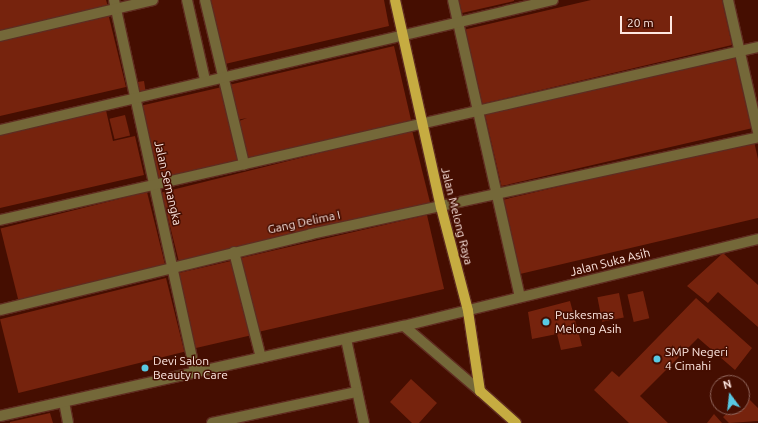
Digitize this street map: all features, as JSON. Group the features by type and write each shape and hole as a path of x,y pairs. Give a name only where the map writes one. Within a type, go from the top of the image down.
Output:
{"main road":[{"name":"Jalan Melong Raya","path":"395,0 441,207 468,311 480,391"},
{"path":"480,391 516,423"}],"street":[{"path":"0,36 115,4 153,0"},
{"path":"187,0 206,80"},
{"path":"205,0 244,164"},
{"path":"453,0 520,297"},
{"path":"0,130 206,80 403,36 553,0"},
{"path":"728,0 758,132"},
{"name":"Jalan Semangka","path":"115,4 174,266 195,372"},
{"path":"0,220 479,112 758,47"},
{"name":"Gang Delima I","path":"0,310 234,252 758,137"},
{"name":"Jalan Suka Asih","path":"0,416 404,326 758,239"},
{"path":"234,252 261,358"},
{"path":"404,326 480,391"},
{"path":"346,339 364,423"},
{"path":"212,423 358,392"},
{"path":"64,402 68,423"}],"building":[{"path":"0,0 106,0 108,7 0,33"},
{"path":"207,0 384,0 389,26 225,64"},
{"path":"459,0 514,0 514,1 462,13"},
{"path":"591,0 722,0 732,45 481,104 463,30"},
{"path":"108,13 126,87 0,116 0,38"},
{"path":"394,46 411,120 247,159 239,121 247,118 237,120 229,85"},
{"path":"736,55 753,128 501,186 485,113"},
{"path":"144,81 146,93 136,94 134,83"},
{"path":"222,87 239,160 159,179 142,105"},
{"path":"105,106 113,141 135,136 144,175 0,208 0,131"},
{"path":"125,115 130,135 115,139 109,119"},
{"path":"412,130 430,204 180,266 162,192"},
{"path":"754,141 758,159 758,218 520,274 502,200"},
{"path":"147,192 165,266 19,302 0,229"},
{"path":"427,215 444,289 258,332 241,258"},
{"path":"723,253 758,285 758,327 718,292 708,303 687,286"},
{"path":"235,260 252,335 194,349 177,273"},
{"path":"166,278 184,352 18,393 0,319"},
{"path":"643,291 649,318 634,322 627,295"},
{"path":"619,293 624,318 602,322 597,297"},
{"name":"SMP Negeri 4 Cimahi","path":"696,298 752,348 735,370 698,338 640,396 668,423 629,423 594,390 612,371 619,377"},
{"path":"570,301 582,346 561,350 557,334 532,339 528,312"},
{"path":"411,379 437,403 419,423 412,423 390,402"},
{"path":"750,400 758,408 758,421 729,423 723,417 725,415 750,415"},
{"path":"50,413 53,423 10,423 10,422"},
{"path":"715,415 722,423 707,423"}],"place":[{"name":"Puskesmas Melong Asih","path":"546,322"},
{"name":"SMP Negeri 4 Cimahi","path":"657,359"},
{"name":"Devi Salon Beauty n Care","path":"145,368"}]}
